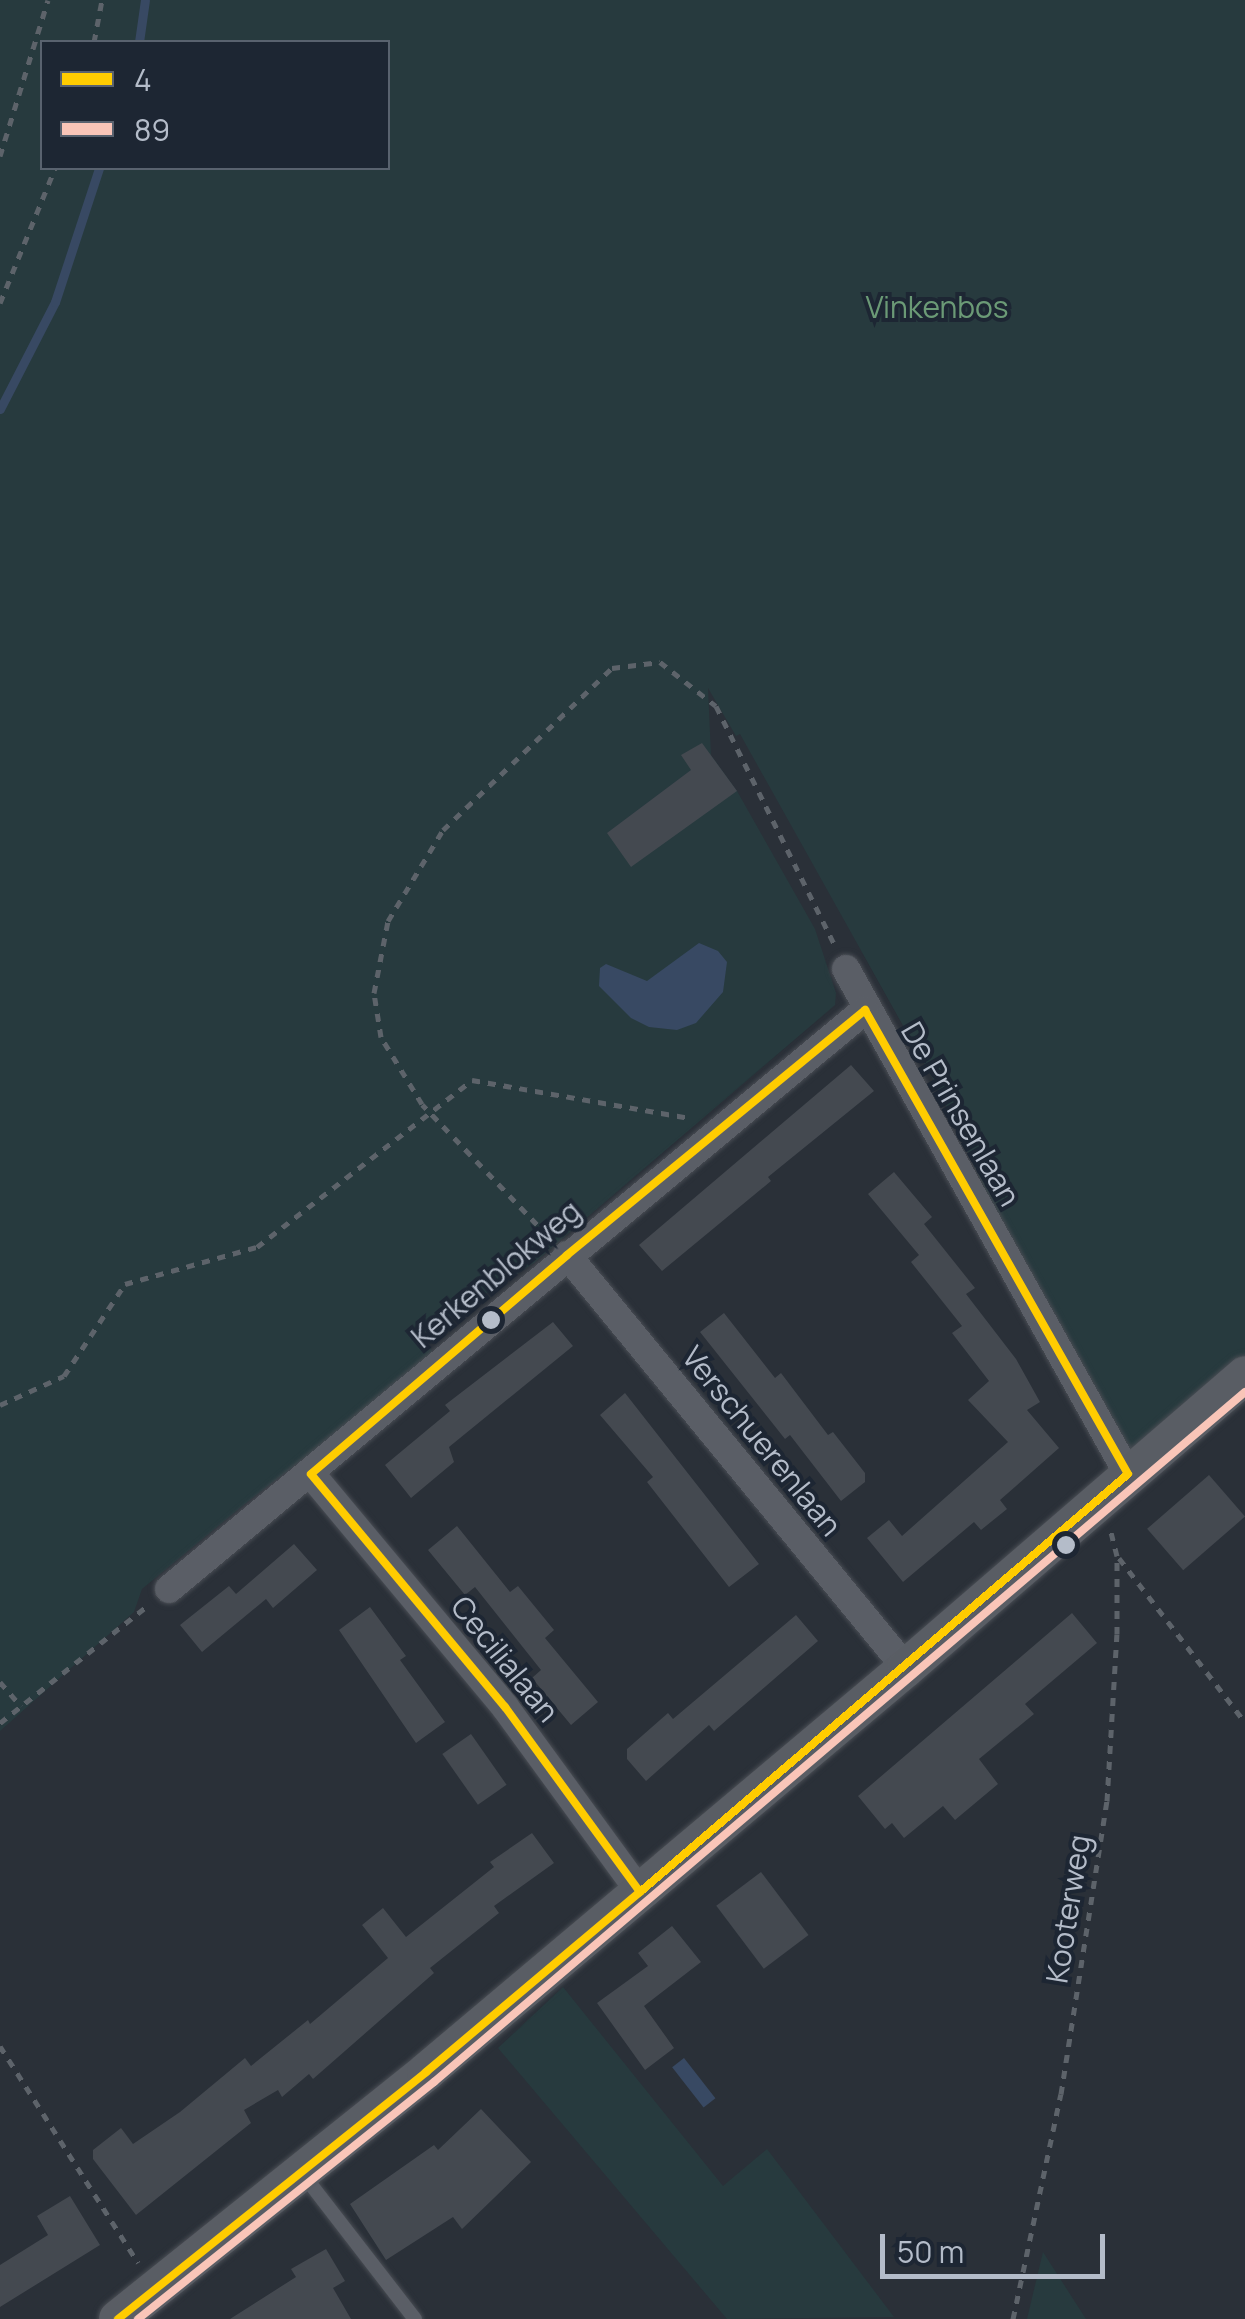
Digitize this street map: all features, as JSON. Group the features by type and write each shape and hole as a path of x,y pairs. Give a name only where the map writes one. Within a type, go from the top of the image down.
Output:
{"street":[{"name":"De Prinsenlaan","path":"846,969 865,1010 1128,1474"},
{"name":"Kerkenblokweg","path":"169,1589 865,1010"},
{"name":"Verschuerenlaan","path":"566,1255 906,1668"},
{"path":"118,2319 640,1892 1245,1376"},
{"name":"Cecilialaan","path":"311,1474 504,1707 640,1892"}],"lane":[{"path":"301,2172 415,2319"}],"path":[{"path":"0,156 48,0"},
{"path":"94,40 102,0"},
{"path":"0,303 55,170"},
{"path":"566,1255 430,1112 381,1037 374,992 388,921 443,830 612,668 660,662 716,706 846,969"},
{"path":"0,1405 64,1376 125,1284 257,1248 472,1080 729,1124"},
{"name":"Kooterweg","path":"1013,2319 1062,2094 1107,1801 1117,1634 1117,1556 1099,1502"},
{"path":"1117,1556 1245,1722"},
{"path":"0,1723 169,1589"},
{"path":"0,1682 21,1706"},
{"path":"0,2046 155,2291"}],"green space":[{"name":"Vinkenbos","path":"0,0 1245,0 1245,1355 1116,1468 934,1081 740,734 736,736 708,688 711,755 737,791 815,929 836,993 835,1005 534,1263 421,1335 436,1357 246,1503 142,1589 134,1612 0,1731"},
{"path":"563,1987 723,2186 767,2149 894,2317 727,2319 498,2048"},
{"path":"1043,2252 1086,2319 1027,2319"}],"water":[{"path":"699,943 718,951 727,962 723,992 696,1023 677,1030 649,1027 631,1018 599,986 600,968 606,964 647,981"},
{"path":"684,2058 715,2098 704,2107 672,2067"}],"building":[{"path":"702,743 737,791 631,867 607,833 691,770 681,755"},
{"path":"851,1065 874,1091 768,1177 771,1181 662,1271 639,1245"},
{"path":"894,1172 932,1217 924,1224 975,1288 966,1294 1016,1359 1040,1402 1027,1410 1059,1448 1000,1500 1007,1509 981,1530 974,1522 903,1582 867,1538 889,1520 902,1536 1008,1442 968,1400 989,1381 952,1333 962,1326 911,1262 919,1255 868,1194"},
{"path":"724,1313 775,1378 781,1373 828,1435 833,1432 865,1473 865,1482 841,1501 790,1435 785,1439 700,1332"},
{"path":"553,1322 573,1346 449,1447 454,1462 411,1498 385,1465 450,1411 445,1405"},
{"path":"625,1393 759,1564 729,1587 647,1482 653,1477 600,1415"},
{"path":"1209,1475 1245,1517 1183,1570 1147,1529"},
{"path":"457,1526 510,1592 518,1586 554,1630 545,1638 598,1702 571,1725 532,1678 541,1670 475,1587 465,1595 428,1550"},
{"path":"294,1544 317,1570 273,1608 266,1599 202,1652 180,1625 229,1586 236,1594"},
{"path":"370,1607 406,1656 400,1660 445,1722 416,1743 339,1630"},
{"path":"1072,1613 1097,1643 1025,1704 1034,1714 979,1759 998,1784 955,1820 943,1806 904,1838 892,1823 885,1829 858,1796"},
{"path":"796,1615 818,1641 714,1731 709,1725 646,1781 627,1759 627,1749 668,1713 673,1719"},
{"path":"471,1734 507,1785 478,1805 442,1754"},
{"path":"532,1833 554,1863 494,1906 499,1913 430,1968 434,1973 313,2079 309,2074 282,2097 278,2090 244,2110 251,2123 136,2215 93,2159 93,2150 121,2128 133,2144 180,2112 245,2058 251,2066 308,2020 310,2024 388,1958 362,1925 383,1908 406,1937 494,1867 490,1862"},
{"path":"761,1872 809,1935 764,1969 716,1906"},
{"path":"672,1926 701,1962 644,2006 674,2048 645,2070 597,2003 648,1966 638,1953"},
{"path":"481,2109 531,2162 462,2229 453,2217 386,2260 350,2204 434,2145 438,2150"},
{"path":"70,2196 100,2245 0,2307 0,2265 48,2235 37,2216"},
{"path":"326,2249 345,2281 333,2288 351,2319 230,2319 296,2277 291,2269"}],"waterway":[{"path":"139,40 145,0"},
{"path":"0,409 55,302 98,170"}],"transit line":[{"name":"4","path":"865,1010 1128,1474 640,1892 505,1707 311,1474 567,1255 865,1010"},
{"name":"89","path":"138,2319 434,2082 1245,1392"},
{"name":"4","path":"118,2319 426,2072 640,1892"}]}
